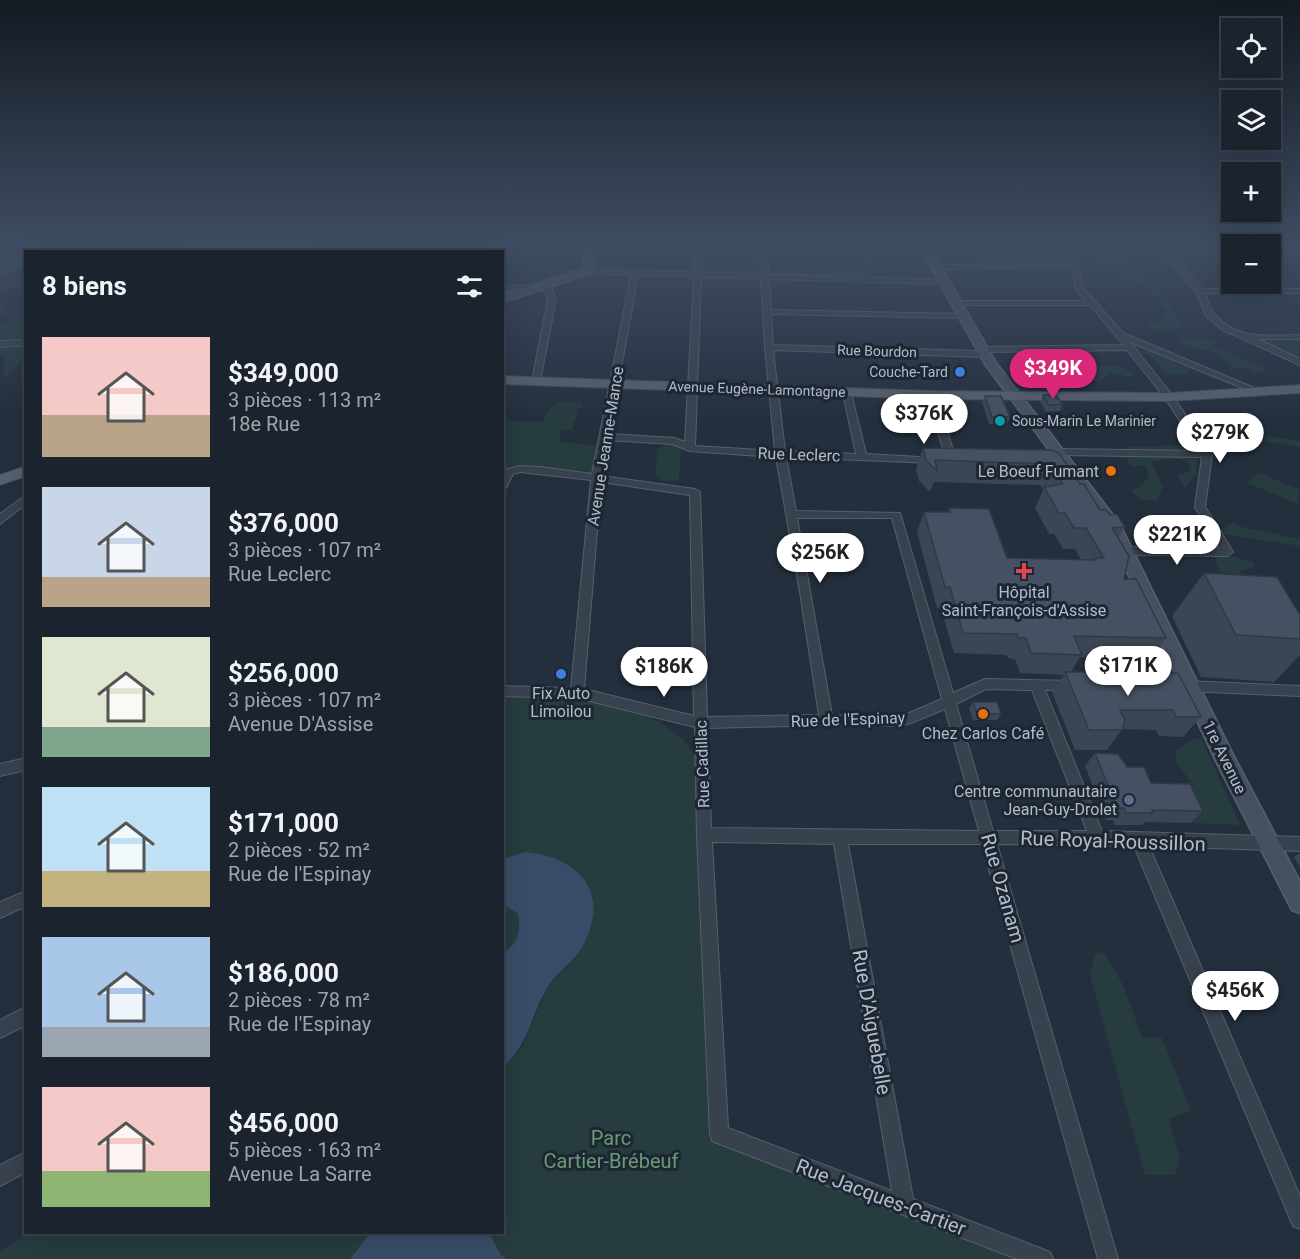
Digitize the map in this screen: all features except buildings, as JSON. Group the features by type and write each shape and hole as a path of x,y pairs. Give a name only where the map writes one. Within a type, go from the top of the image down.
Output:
{"main road":[{"name":"Avenue Eugène-Lamontagne","path":"504,380 932,395 1169,397 1300,389"},
{"path":"0,467 24,459"},
{"path":"0,480 24,472"}],"street":[{"path":"536,381 551,303"},
{"name":"Avenue Jeanne-Mance","path":"577,693 596,479 629,303"},
{"path":"690,448 698,303"},
{"path":"768,303 773,390 780,453 826,720"},
{"path":"955,303 1093,303 1131,347 1169,397 1207,454 1200,507 1227,552 1126,551"},
{"name":"1re Avenue","path":"955,303 983,352 1012,395 1060,461 1112,523 1190,686 1300,903"},
{"path":"1205,303 1210,315 1226,328 1300,362"},
{"path":"769,312 962,316"},
{"path":"1120,335 1260,392"},
{"path":"1246,337 1300,337"},
{"path":"0,344 24,342"},
{"name":"Rue Bourdon","path":"770,347 983,352 1131,347"},
{"path":"847,393 862,457"},
{"name":"Rue Leclerc","path":"604,437 674,441 690,448 957,461 932,395"},
{"path":"1060,461 1207,454"},
{"path":"504,482 509,472 520,469 596,479"},
{"name":"Rue Cadillac","path":"596,479 695,492 704,835 719,1134"},
{"path":"0,520 24,500"},
{"name":"Rue Ozanam","path":"792,514 896,515 1108,1259"},
{"name":"Rue de l'Espinay","path":"504,691 577,693 701,723 891,721 909,719 985,684 1084,685"},
{"path":"1037,685 1097,838"},
{"path":"1167,686 1300,691"},
{"path":"0,770 24,764"},
{"name":"Rue Royal-Roussillon","path":"704,835 840,839 1097,838 1269,845 1300,844"},
{"name":"Rue D'Aiguebelle","path":"840,839 904,1206"},
{"path":"1138,839 1300,1219"},
{"path":"0,910 24,899"},
{"path":"0,1029 24,1016"},
{"name":"Rue Jacques-Cartier","path":"719,1134 1043,1259"},
{"path":"0,1176 24,1162"}],"green space":[{"path":"1160,303 1169,303 1184,328 1157,331 1145,325 1162,321 1167,313"},
{"path":"18,316 24,324 24,345 20,361 17,367 5,377 3,376 5,361 0,353 0,324"},
{"path":"1179,338 1217,340 1212,346 1267,368 1258,373 1244,367 1238,369 1219,355 1187,345"},
{"path":"1300,338 1300,352 1293,359 1256,339"},
{"path":"1148,350 1187,368 1188,374 1166,374 1150,355 1138,354"},
{"path":"1104,365 1120,367 1135,373 1129,377 1110,373 1099,382 1090,381 1089,387 1074,378 1059,376 1052,368"},
{"path":"565,401 579,401 583,407 573,412 578,413 572,430 562,430 558,442 603,446 596,479 566,473 504,472 504,420 543,422 552,406"},
{"path":"1232,431 1300,441 1300,447 1247,439 1230,433"},
{"path":"673,442 681,442 679,480 664,481 656,474 657,449"},
{"path":"1198,445 1196,474 1185,488 1177,475 1190,471 1189,463 1179,459 1151,461 1163,487 1156,501 1141,500 1131,490 1140,487 1149,476 1146,465 1132,466 1128,462 1126,447"},
{"path":"1258,472 1300,490 1298,504 1248,483"},
{"path":"1233,522 1242,527 1300,539 1300,546 1216,533 1213,528 1222,529"},
{"path":"1214,555 1227,555 1253,562 1255,567 1240,571 1242,585 1230,584 1219,570"},
{"name":"Parc Cartier-Brébeuf","path":"504,691 549,691 592,696 638,711 666,726 689,746 703,771 719,1134 1043,1259 507,1259 501,1255 490,1234 504,1234 504,1066 523,1045 547,988 585,943 593,921 589,884 525,852 504,859"},
{"path":"1201,738 1240,825 1192,823 1179,795 1155,784 1192,783 1176,762 1176,750 1192,740"},
{"path":"504,905 518,914 519,926 512,945 504,952"},
{"path":"1104,952 1123,985 1142,1037 1162,1038 1191,1111 1169,1119 1180,1159 1175,1175 1145,1175 1090,975 1095,954"},
{"path":"27,1234 369,1234 350,1259 0,1259 0,1251"}],"water":[{"path":"525,852 544,855 560,861 584,879 591,892 593,906 592,923 585,942 547,988 525,1038 504,1066 504,952 515,941 519,926 518,914 504,905 504,859"},
{"path":"369,1234 490,1234 501,1255 507,1259 350,1259"}],"place":[{"name":"Couche-Tard","path":"960,372"},
{"name":"Sous-Marin Le Marinier","path":"1000,421"},
{"name":"Le Boeuf Fumant","path":"1111,471"},
{"name":"Hôpital Saint-François-d'Assise","path":"1024,571"},
{"name":"Fix Auto Limoilou","path":"561,674"},
{"name":"Chez Carlos Café","path":"983,714"},
{"name":"Centre communautaire Jean-Guy-Drolet","path":"1129,800"}]}
